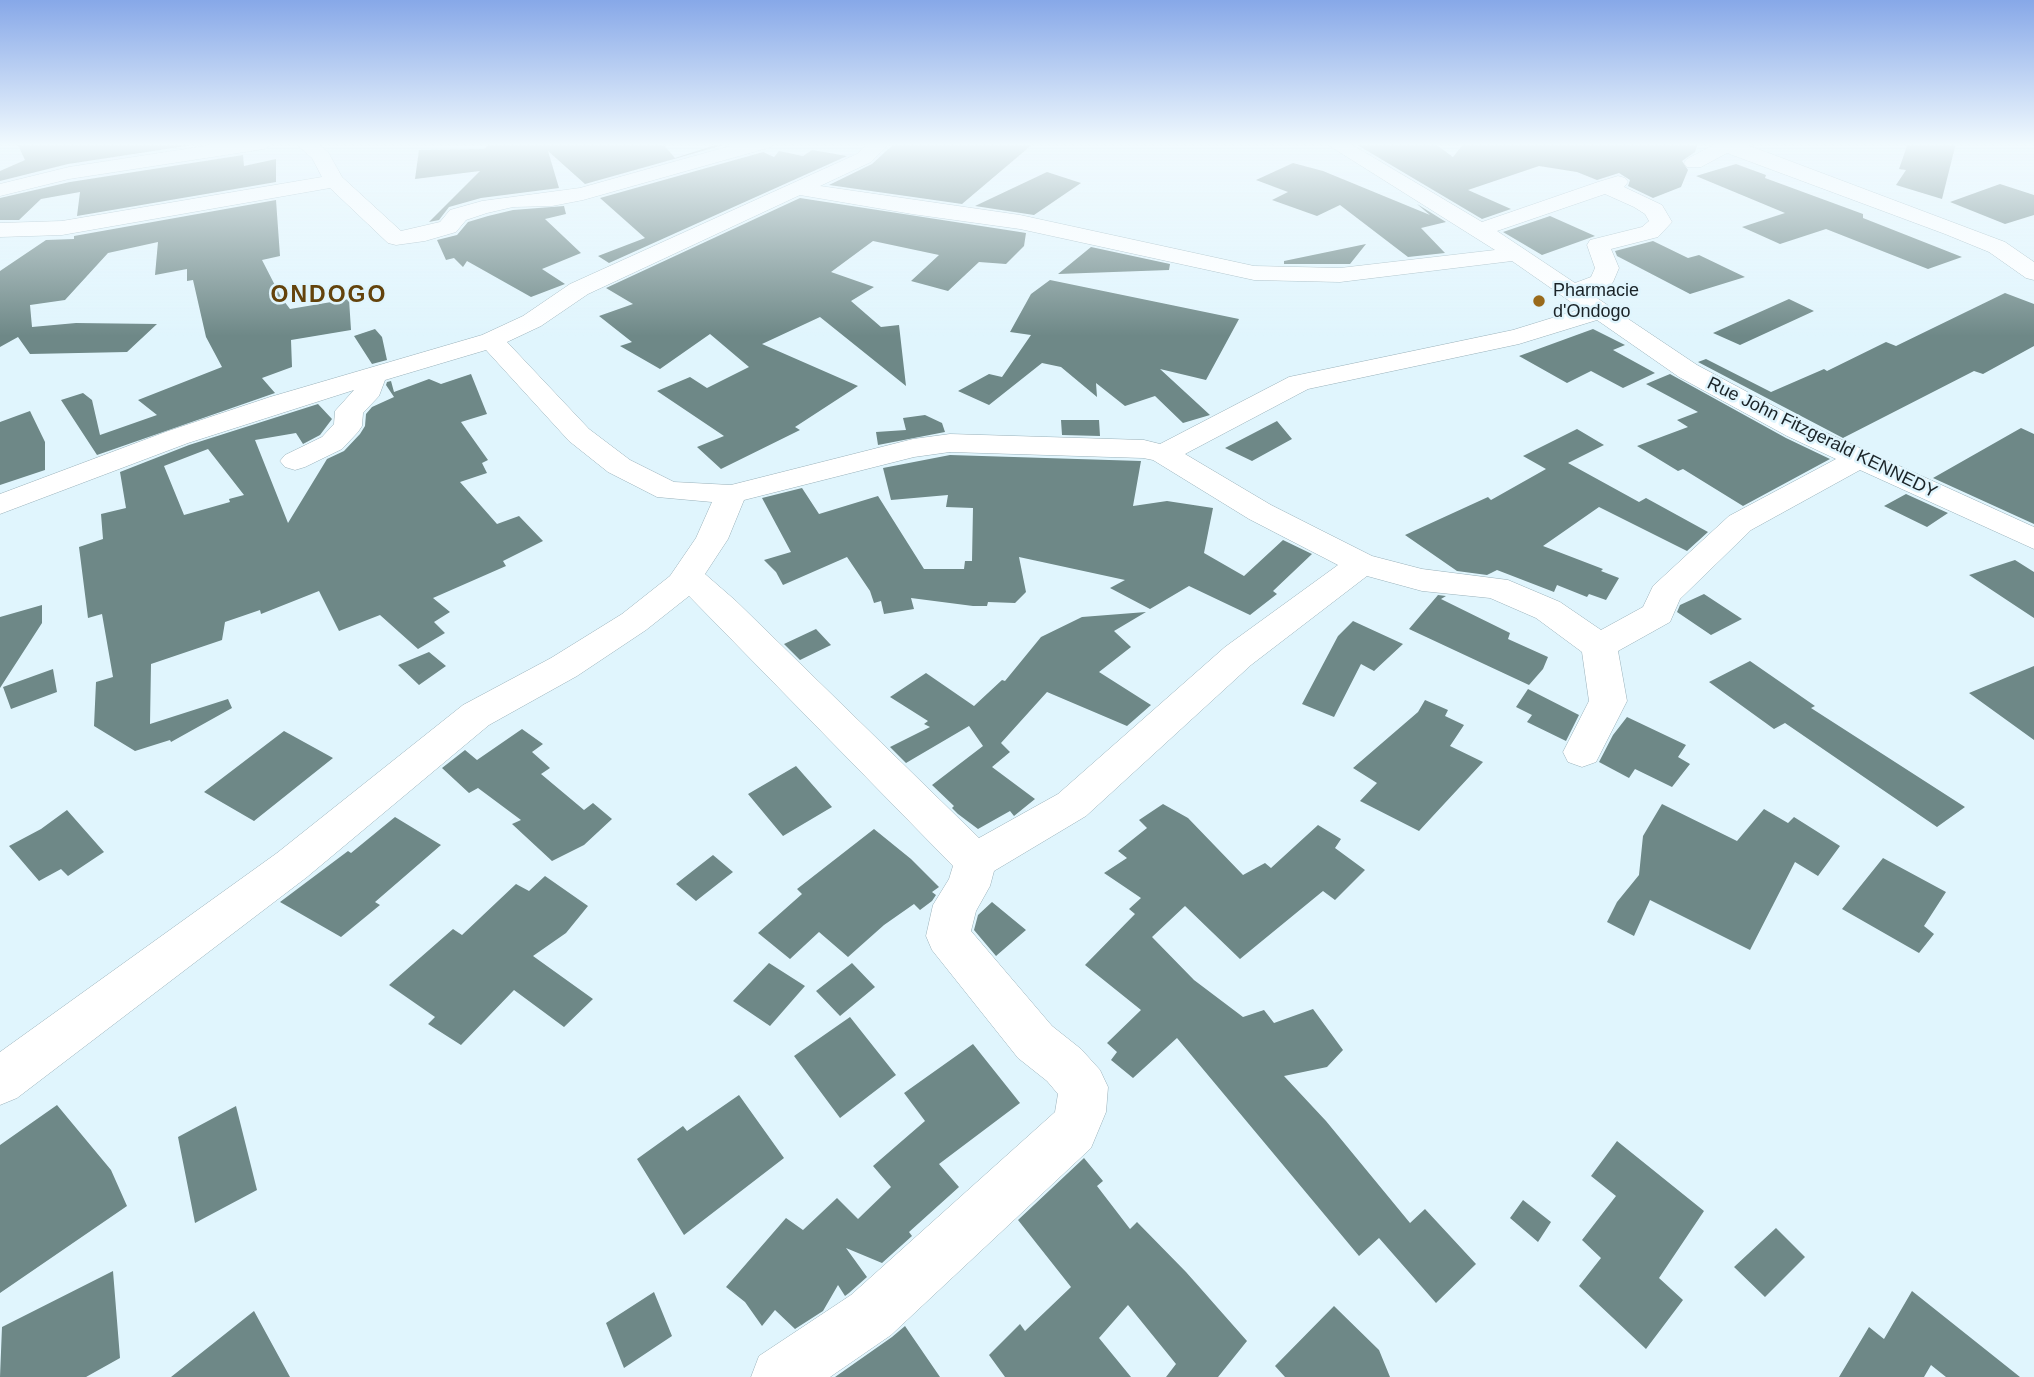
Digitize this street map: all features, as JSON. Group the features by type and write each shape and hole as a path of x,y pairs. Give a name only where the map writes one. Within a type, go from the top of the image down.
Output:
{"street":[{"path":"0,230 62,228 182,207"},
{"path":"363,207 396,238 447,227 458,215 481,207"},
{"path":"0,505 178,437 280,403 491,340 532,321 590,284 759,207"},
{"path":"917,207 1032,225 1254,272 1276,274 1340,275 1517,254"},
{"name":"Rue John Fitzgerald KENNEDY","path":"1442,207 1517,254 1688,371 1797,430 2034,539"},
{"path":"1480,230 1545,207"},
{"path":"1572,292 1601,282 1607,268 1598,245 1650,232 1661,222 1650,207"},
{"path":"1895,207 1997,247 2030,268"},
{"path":"1163,454 1299,383 1386,363 1445,354 1519,336 1599,312"},
{"path":"491,340 579,435 619,467 668,491 731,494 913,448 950,443 1109,447 1144,449 1163,454 1260,512 1361,564 1422,580 1496,588 1548,610 1599,646 1608,701 1582,752"},
{"path":"295,461 331,443 348,426 349,411 365,396 373,377"},
{"path":"1599,646 1658,614 1665,594 1740,523 1858,459"},
{"path":"0,1081 292,866 477,715 564,667 634,622 688,577 712,539 731,494"},
{"path":"780,1377 871,1315 1073,1130 1081,1112 1083,1087 1064,1065 1035,1042 948,936 955,905 969,886 975,862 1072,805 1238,656 1361,564"},
{"path":"688,577 724,609 975,862"}],"building":[{"path":"0,207 32,207 19,220 0,220"},
{"path":"78,207 128,207 77,216"},
{"path":"235,207 277,207 280,256 262,260 281,297 290,309 349,299 351,330 291,340 292,367 262,378 275,393 97,455 61,400 83,393 92,400 100,435 157,415 138,400 222,367 206,337 193,280 187,281 187,269 155,275 158,242 108,253 65,300 30,305 32,327 76,323 157,324 127,352 30,354 18,337 0,347 0,271 46,240 74,239 74,236"},
{"path":"444,207 449,207 439,220 429,222"},
{"path":"564,207 566,214 545,219 581,253 542,269 565,284 531,297 467,261 463,267 454,258 446,260 437,240 457,235 468,222 513,210"},
{"path":"610,207 733,207 609,263 598,256 645,238"},
{"path":"780,207 860,207 1026,233 1024,246 1006,264 979,262 948,291 911,281 939,255 873,241 831,272 874,287 851,301 881,327 899,325 906,386 820,317 762,344 858,386 795,427 800,430 721,469 697,447 724,436 657,391 690,377 707,388 749,367 710,334 660,369 620,346 632,342 599,316 633,304 606,288"},
{"path":"983,207 1045,207 1034,215"},
{"path":"1292,207 1335,207 1317,216"},
{"path":"1343,207 1411,207 1430,215 1422,207 1446,222 1421,228 1445,253 1408,257"},
{"path":"1462,207 1511,209 1482,219"},
{"path":"1771,207 1845,207 1863,214 1863,218 1962,257 1928,269 1826,229 1780,244 1742,227 1785,213"},
{"path":"1963,207 2034,207 2034,215 2005,224"},
{"path":"1550,216 1595,236 1542,255 1503,232"},
{"path":"1653,241 1688,258 1699,255 1745,277 1690,294 1617,256 1615,251"},
{"path":"1366,244 1350,264 1284,264 1284,261"},
{"path":"1091,247 1170,264 1169,270 1058,274"},
{"path":"1050,280 1239,319 1206,380 1160,369 1210,415 1183,423 1155,396 1125,406 1096,383 1097,397 1061,367 1042,363 989,405 958,391 989,374 1002,377 1031,335 1010,332 1031,294"},
{"path":"2005,293 2034,304 2034,346 1983,374 1974,371 1843,438 1698,362 1706,359 1771,392 1824,369 1827,371 1886,342 1896,346"},
{"path":"1789,299 1814,311 1740,345 1713,333"},
{"path":"375,329 382,337 387,360 372,364 354,336"},
{"path":"1593,329 1625,345 1613,350 1655,373 1623,388 1591,371 1567,383 1519,356"},
{"path":"471,374 487,414 461,422 488,460 482,463 487,473 460,482 497,524 519,516 543,541 503,561 506,566 433,598 450,612 434,622 445,633 418,649 380,615 339,631 319,591 261,614 260,610 225,622 222,640 151,664 150,724 228,699 232,708 171,742 170,740 135,751 94,726 96,682 113,677 102,614 88,618 79,547 103,539 101,514 126,508 120,472 189,445 318,404 332,419 320,435 303,444 296,433 255,440 288,523 327,459 344,451 360,434 365,426 366,414 372,407 394,397 386,385 387,382 391,381 394,392 429,379 441,384","holes":["208,449 244,495 229,499 230,502 184,515 164,466"]},
{"path":"1670,374 1830,459 1743,506 1683,469 1678,471 1637,446 1688,427 1677,420 1698,412 1646,384"},
{"path":"30,411 45,442 45,470 0,485 0,422"},
{"path":"925,415 942,423 945,432 878,445 876,432 906,430 903,418"},
{"path":"1061,420 1099,420 1100,436 1062,435"},
{"path":"1277,421 1292,439 1252,461 1225,448"},
{"path":"2021,428 2034,434 2034,524 1933,478"},
{"path":"1577,429 1604,445 1568,463 1639,502 1646,498 1708,532 1687,551 1599,507 1543,546 1619,578 1606,600 1589,594 1587,597 1557,585 1554,592 1497,570 1487,575 1457,571 1405,535 1488,497 1491,500 1546,469 1523,456"},
{"path":"950,455 1141,461 1133,506 1167,501 1213,508 1204,553 1244,576 1283,540 1312,554 1273,591 1277,594 1250,615 1189,586 1150,609 1110,588 1125,580 1019,557 1026,592 1015,603 988,602 987,606 973,606 911,598 914,609 884,614 881,601 874,603 870,591 847,557 783,585 776,572 764,560 791,552 762,498 802,488 819,514 878,496 924,569 964,569 965,561 972,561 973,508 946,507 948,495 891,500 883,468"},
{"path":"1906,494 1948,513 1927,527 1884,506"},
{"path":"2015,560 2034,572 2034,618 1969,575"},
{"path":"1704,594 1742,619 1711,635 1677,612 1680,605"},
{"path":"1438,595 1446,596 1441,599 1510,633 1508,639 1548,657 1543,669 1529,685 1409,629"},
{"path":"42,605 42,623 0,688 0,617"},
{"path":"1146,612 1114,631 1131,647 1099,672 1151,705 1127,726 1047,692 1001,743 1010,752 992,767 1035,799 1014,816 1010,811 978,829 958,814 952,808 954,806 932,785 983,746 969,726 906,763 890,747 930,727 924,724 928,721 890,697 926,673 974,706 1002,680 1005,681 1041,637 1082,617"},
{"path":"1353,621 1403,644 1374,671 1361,664 1334,717 1302,704 1338,636"},
{"path":"816,629 831,645 800,660 784,644"},
{"path":"429,652 446,666 419,685 398,665"},
{"path":"1750,661 1815,706 1811,708 1965,807 1937,827 1785,723 1774,729 1709,682"},
{"path":"2034,666 2034,740 1969,693"},
{"path":"53,669 57,692 11,709 3,687"},
{"path":"1528,689 1579,715 1566,741 1527,722 1532,715 1516,707"},
{"path":"1425,700 1448,710 1445,716 1464,725 1450,746 1483,762 1419,831 1360,801 1377,783 1353,768 1418,712"},
{"path":"1627,717 1686,745 1678,757 1690,764 1672,787 1635,769 1629,778 1599,762 1613,735"},
{"path":"522,729 543,744 532,752 550,768 541,774 584,810 593,803 612,819 584,845 552,861 512,824 521,820 478,788 469,793 442,768 465,750 477,760"},
{"path":"284,731 333,758 254,821 204,792"},
{"path":"796,766 832,807 783,836 748,794"},
{"path":"1163,804 1188,818 1243,875 1265,863 1271,868 1318,825 1341,839 1335,848 1365,870 1335,900 1323,891 1240,959 1185,906 1152,937 1194,980 1243,1017 1264,1010 1274,1023 1313,1009 1343,1050 1327,1067 1284,1076 1326,1121 1410,1223 1425,1209 1476,1264 1436,1303 1379,1238 1359,1256 1177,1038 1133,1078 1111,1060 1117,1052 1107,1043 1141,1010 1085,965 1135,914 1129,909 1141,898 1104,873 1127,858 1118,851 1147,828 1139,820"},
{"path":"1662,804 1737,841 1764,809 1788,823 1794,817 1840,846 1818,876 1795,862 1750,950 1650,900 1634,936 1607,922 1617,902 1639,875 1643,836"},
{"path":"67,810 104,852 68,876 61,869 39,881 9,846 41,829"},
{"path":"395,817 441,845 375,902 380,905 341,937 280,902 348,851 351,853"},
{"path":"874,829 911,859 939,887 932,892 936,895 932,901 920,910 914,904 884,925 848,957 819,932 790,959 758,933 802,894 797,889"},
{"path":"713,855 733,872 696,901 676,884"},
{"path":"1883,858 1946,892 1924,926 1934,934 1919,953 1842,909"},
{"path":"545,876 588,906 566,933 533,956 593,999 564,1027 514,990 461,1045 428,1024 435,1017 389,985 453,929 462,935 516,884 529,891"},
{"path":"992,902 1026,930 996,956 974,930 978,915"},
{"path":"769,963 805,986 770,1026 733,1001"},
{"path":"852,963 875,987 840,1016 816,991"},
{"path":"850,1017 896,1075 840,1118 794,1056"},
{"path":"973,1044 1020,1103 939,1164 959,1187 909,1232 912,1236 882,1263 846,1248 867,1277 845,1296 838,1285 823,1311 795,1329 775,1310 762,1326 745,1302 726,1287 786,1218 803,1230 837,1198 858,1219 891,1187 873,1166 925,1121 904,1093"},
{"path":"739,1095 784,1158 684,1235 637,1159 683,1126 687,1131"},
{"path":"57,1105 111,1170 127,1206 0,1293 0,1145"},
{"path":"236,1106 257,1190 195,1223 178,1137"},
{"path":"1617,1141 1704,1211 1659,1278 1683,1300 1646,1349 1579,1286 1601,1258 1582,1240 1616,1196 1591,1176"},
{"path":"1084,1158 1103,1181 1097,1186 1130,1229 1137,1222 1247,1341 1218,1377 1166,1377 1176,1364 1128,1305 1099,1338 1131,1377 1005,1377 989,1355 1020,1324 1025,1331 1071,1287 1018,1220"},
{"path":"1523,1200 1551,1222 1538,1242 1510,1218"},
{"path":"1776,1228 1805,1257 1765,1297 1734,1267"},
{"path":"113,1271 120,1358 86,1377 0,1377 2,1327"},
{"path":"1912,1291 2020,1377 1946,1377 1931,1365 1924,1377 1839,1377 1869,1327 1884,1339"},
{"path":"654,1292 672,1336 624,1368 606,1323"},
{"path":"1334,1306 1379,1350 1390,1377 1285,1377 1275,1366"},
{"path":"254,1311 290,1377 171,1377"},
{"path":"905,1326 940,1377 835,1377 892,1337"}],"place":[{"name":"Pharmacie d'Ondogo","path":"1539,301"}],"district":[{"name":"ONDOGO","path":"329,296"}]}
